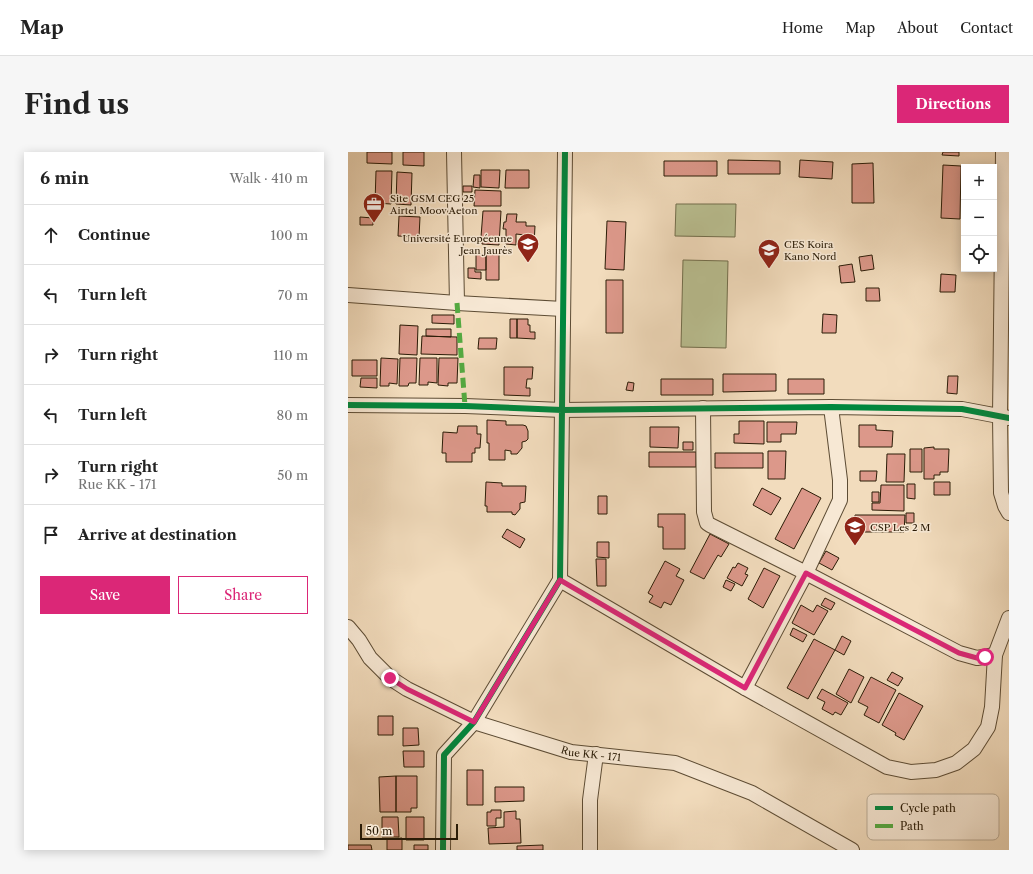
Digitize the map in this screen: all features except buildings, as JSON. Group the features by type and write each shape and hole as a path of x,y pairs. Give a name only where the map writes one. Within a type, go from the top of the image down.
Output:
{"street":[{"path":"454,152 457,303"},
{"path":"443,850 444,755 474,722 560,580 565,152"},
{"path":"1003,152 1004,417 1001,493 1009,513"},
{"path":"348,295 563,310"},
{"path":"348,405 464,406 562,410 831,407 962,408 1004,417"},
{"path":"745,688 806,573 840,500 840,480 831,407"},
{"path":"703,408 704,512 707,523 959,653 977,658 995,655"},
{"path":"560,580 745,688 887,767 911,772 936,770 956,763 974,749 988,727 992,707 995,655 1009,618"},
{"name":"Rue KK - 171","path":"348,627 359,640 370,658 390,678 407,689 474,722 571,752 675,763 752,793 852,850"},
{"path":"590,850 590,800 596,754"}],"green space":[{"path":"676,204 736,204 735,237 675,236"},
{"path":"683,260 728,261 726,348 681,347"}],"marked path":[{"path":"457,303 465,406"}],"cycle path":[{"path":"443,850 444,755 474,722 560,580 565,152"},
{"path":"348,405 465,406 562,410 831,407 962,409 1009,418"}],"place":[{"name":"Site GSM CEG 25 Airtel Moov Aeton","path":"374,224"},
{"name":"Université Européenne Jean Jaurès","path":"528,264"},
{"name":"CES Koira Kano Nord","path":"769,270"},
{"name":"CSP Les 2 M","path":"855,546"}],"route":[{"path":"390,678 407,689 474,722 560,580 745,688 806,573 959,653 977,658 985,657"}]}
